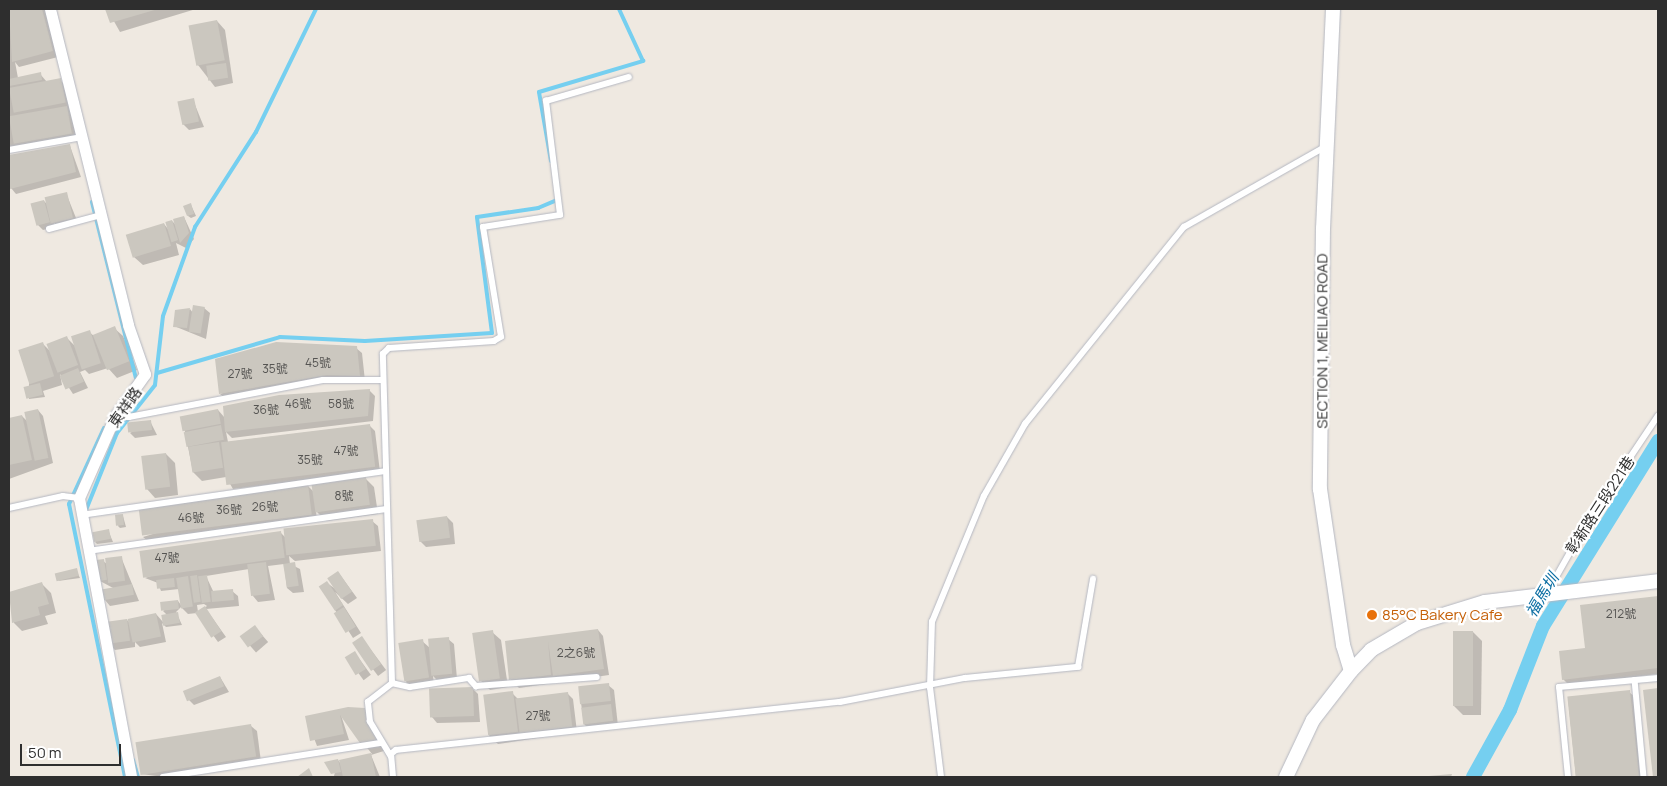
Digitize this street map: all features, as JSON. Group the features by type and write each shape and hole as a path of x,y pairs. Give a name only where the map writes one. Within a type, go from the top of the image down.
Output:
{"street":[{"name":"東祥路","path":"50,9 82,138 96,216 128,325 145,374 115,416 79,498 79,515 131,777"},
{"name":"SECTION 1, MEILIAO ROAD","path":"1333,9 1320,489 1343,645 1352,670"},
{"path":"1286,777 1313,720 1352,670 1372,650 1417,622 1485,602 1658,581"}],"lane":[{"path":"392,683 382,380 383,354 389,348 494,341 501,336 483,226 560,215 546,101 629,77"},
{"path":"9,150 82,138"},
{"path":"941,777 930,688 932,622 984,496 1024,424 1184,227 1328,145"},
{"path":"49,229 96,216"},
{"path":"115,416 129,417 323,380 382,380"},
{"name":"彰新路三段221巷","path":"1546,595 1589,518 1658,416"},
{"path":"79,515 385,471"},
{"path":"9,508 63,496 79,498"},
{"path":"86,551 386,509"},
{"path":"391,757 396,750 840,702 930,688 965,678 1078,667 1093,579"},
{"path":"392,683 410,687 469,678 476,686 597,678"},
{"path":"1568,777 1559,687 1658,678"},
{"path":"1635,680 1644,777"},
{"path":"392,683 368,702 370,722 391,757 393,777"},
{"path":"163,777 381,743"}],"building":[{"path":"9,9 42,9 53,51 12,62"},
{"path":"105,9 158,9 110,23"},
{"path":"217,20 225,60 196,66 189,26"},
{"path":"226,63 228,78 208,81 206,66"},
{"path":"41,72 42,80 9,86 9,79"},
{"path":"61,78 66,103 14,113 9,88"},
{"path":"194,98 199,121 182,125 177,102"},
{"path":"67,106 72,134 14,144 9,116"},
{"path":"70,144 76,172 10,189 9,155"},
{"path":"67,192 73,218 51,223 45,197"},
{"path":"44,200 50,222 36,226 30,204"},
{"path":"191,203 194,214 187,216 183,206"},
{"path":"184,216 189,233 180,243 173,219"},
{"path":"172,220 178,240 171,242 165,222"},
{"path":"164,223 171,246 133,258 126,235"},
{"path":"193,305 205,307 201,334 189,332"},
{"path":"190,308 187,328 173,327 175,310"},
{"path":"115,326 129,361 107,370 93,335"},
{"path":"90,330 101,363 82,369 71,336"},
{"path":"67,336 78,365 58,373 46,344"},
{"path":"43,342 54,376 29,384 18,350"},
{"path":"276,342 357,346 360,376 327,375 219,394 215,359"},
{"path":"78,368 84,382 65,390 60,376"},
{"path":"40,383 43,395 26,399 24,387"},
{"path":"370,389 368,416 225,432 223,406 279,395"},
{"path":"38,409 48,458 35,461 24,412"},
{"path":"218,409 221,424 183,431 180,416"},
{"path":"22,415 32,460 9,465 9,418"},
{"path":"151,420 152,430 128,432 127,423"},
{"path":"370,424 375,467 226,485 221,442"},
{"path":"221,425 224,440 187,447 184,432"},
{"path":"219,442 223,468 192,473 188,447"},
{"path":"166,453 170,487 145,490 141,456"},
{"path":"366,477 370,505 315,512 312,485"},
{"path":"308,484 312,515 142,536 138,505"},
{"path":"123,514 124,525 116,526 115,515"},
{"path":"447,516 450,538 419,542 416,520"},
{"path":"373,519 376,546 286,555 283,528"},
{"path":"109,529 111,539 94,542 92,532"},
{"path":"281,531 285,558 143,578 139,551"},
{"path":"122,556 125,581 108,583 105,558"},
{"path":"104,559 107,580 99,581 96,560"},
{"path":"266,562 270,594 251,596 247,564"},
{"path":"295,562 299,586 287,588 283,564"},
{"path":"77,568 79,576 57,581 55,574"},
{"path":"338,571 352,592 341,599 327,578"},
{"path":"197,575 201,602 194,603 190,576"},
{"path":"207,575 211,602 202,603 198,576"},
{"path":"188,576 193,607 181,608 176,578"},
{"path":"174,578 175,587 157,589 156,580"},
{"path":"327,581 343,605 335,611 319,587"},
{"path":"42,582 49,604 38,607 40,615 12,623 9,592"},
{"path":"132,584 134,595 103,600 101,589"},
{"path":"233,589 234,600 212,602 211,591"},
{"path":"1658,596 1658,668 1562,680 1559,651 1585,648 1580,605"},
{"path":"178,600 179,609 161,611 160,602"},
{"path":"205,606 221,631 211,638 195,613"},
{"path":"344,607 356,627 346,633 334,613"},
{"path":"178,612 180,623 163,626 161,615"},
{"path":"156,613 161,636 133,643 128,619"},
{"path":"127,619 130,641 108,644 105,622"},
{"path":"255,625 263,636 248,647 240,636"},
{"path":"598,629 604,669 553,676 548,641 551,675 509,680 505,641"},
{"path":"493,630 500,679 479,681 472,633"},
{"path":"1453,631 1473,631 1473,706 1453,706"},
{"path":"362,636 381,664 371,671 352,643"},
{"path":"449,637 452,674 431,676 428,639"},
{"path":"423,639 429,678 404,681 398,643"},
{"path":"355,651 366,669 356,675 345,657"},
{"path":"220,676 224,686 187,701 183,691"},
{"path":"609,683 611,701 580,704 578,686"},
{"path":"473,687 474,716 430,718 429,689"},
{"path":"1658,688 1658,777 1653,777 1643,690"},
{"path":"1630,690 1639,777 1576,777 1567,697"},
{"path":"513,691 518,732 488,735 483,695"},
{"path":"568,692 572,727 520,733 515,698"},
{"path":"611,704 613,721 583,725 581,708"},
{"path":"348,707 365,708 379,741 362,746 340,715 344,734 310,741 305,716"},
{"path":"251,724 256,757 141,775 135,742"},
{"path":"371,753 376,777 343,777 339,760"},
{"path":"338,759 341,772 331,774 324,762"},
{"path":"309,768 313,777 297,777"},
{"path":"1452,774 1451,777 1429,777 1429,776"}],"waterway":[{"path":"86,510 117,433 155,385 163,316 195,227 256,132 316,9"},
{"path":"551,161 539,92 643,61 619,9"},
{"path":"157,373 280,337 365,341 492,333 477,217 538,208 557,200"},
{"path":"92,202 136,378"},
{"path":"104,428 69,504 125,777"},
{"name":"福馬圳","path":"1473,777 1510,710 1543,626 1658,441"},
{"path":"133,760 138,777"}],"place":[{"name":"85°C Bakery Cafe","path":"1372,615"}]}
